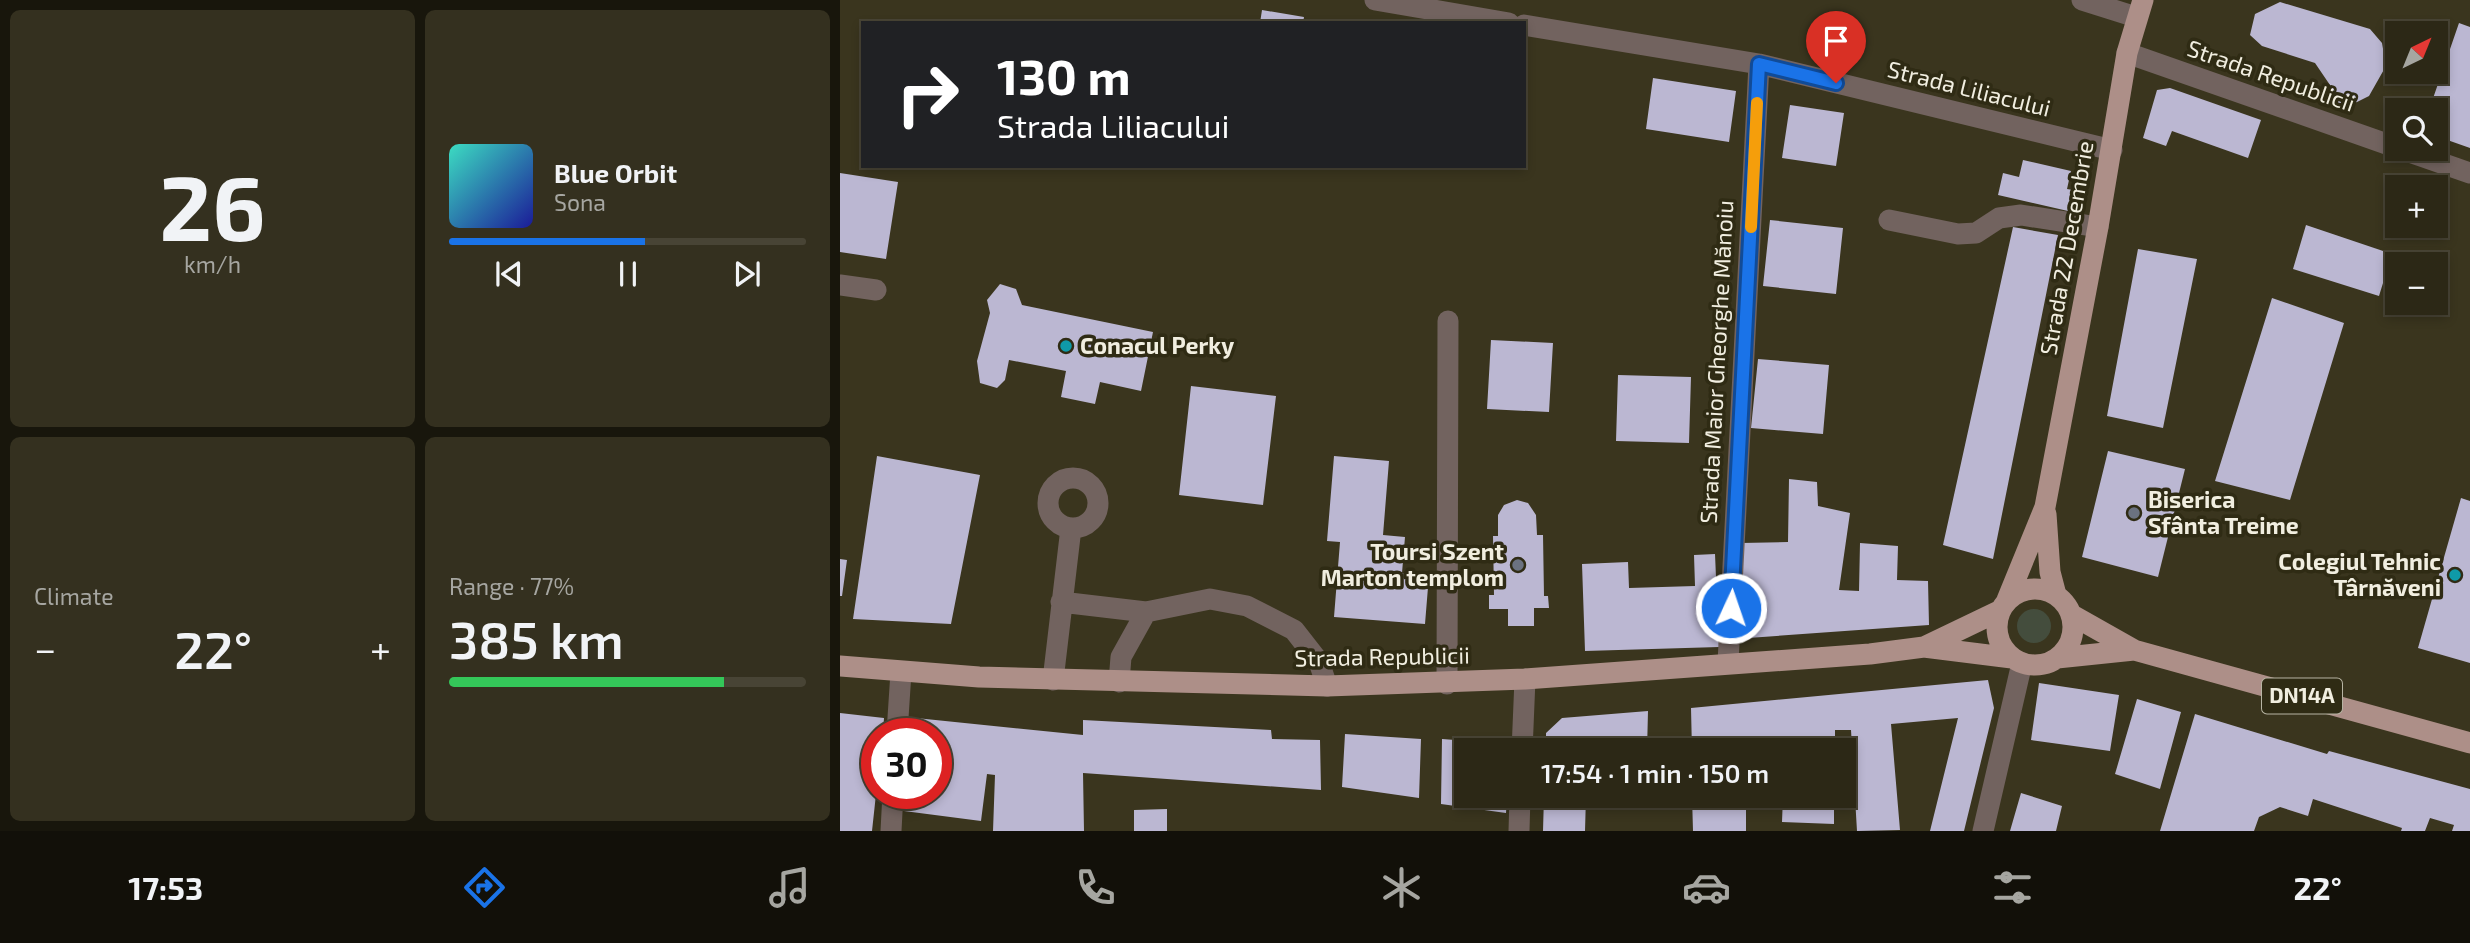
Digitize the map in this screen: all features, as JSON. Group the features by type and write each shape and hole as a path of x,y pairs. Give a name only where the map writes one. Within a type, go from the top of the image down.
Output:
{"main road":[{"name":"Strada 22 Decembrie","path":"2003,605 2045,507 2098,228 2127,53 2140,9"},
{"name":"Strada 22 Decembrie","path":"2045,507 2050,572 2056,595"},
{"path":"2017,661 1998,637 2003,605 2018,592 2031,589 2056,595"},
{"name":"DN14A","path":"2056,595 2071,615 2134,650 2470,743"},
{"name":"Strada Republicii","path":"1924,647 2003,605"},
{"path":"2057,658 2071,639 2071,615"},
{"name":"Strada Republicii","path":"840,666 1053,680 1327,686 1447,684 1525,679 1870,654 1924,647 2017,661"},
{"name":"DN14A","path":"2017,661 2046,664 2057,658 2134,650"}],"street":[{"path":"1374,0 1497,21"},
{"path":"2082,0 2140,9"},
{"name":"Strada Liliacului","path":"1526,25 1759,64 2112,150"},
{"name":"Strada Republicii","path":"2127,53 2385,143"},
{"name":"Strada Maior Gheorghe Mănoiu","path":"1728,663 1759,64"},
{"name":"Strada Republicii","path":"2436,161 2470,173"},
{"path":"1889,220 1958,234 1976,233 1999,218 2021,215 2098,228"},
{"path":"840,285 876,290"},
{"path":"1447,684 1448,321"},
{"path":"1053,680 1071,528"},
{"path":"1061,602 1146,612 1210,599 1247,606 1294,630 1320,662 1327,686"},
{"path":"1119,682 1121,657 1146,612"},
{"path":"1983,831 2017,661"},
{"path":"898,718 901,672"},
{"path":"1523,738 1525,679"},
{"path":"1519,831 1520,808"},
{"path":"891,831 892,809"}],"green space":[{"path":"2034,609 2046,614 2051,626 2046,638 2034,643 2022,638 2017,626 2022,614"}],"building":[{"path":"2280,2 2370,29 2382,43 2385,68 2369,96 2351,105 2328,102 2332,88 2315,63 2262,46 2250,35 2255,14"},
{"path":"1262,10 1304,17 1303,21 1260,21"},
{"path":"2459,23 2470,27 2470,148 2448,140 2448,98 2433,98 2438,84 2448,84 2448,55"},
{"path":"1653,78 1736,91 1729,142 1646,129"},
{"path":"2170,88 2261,120 2248,158 2172,131 2166,146 2143,138 2157,90"},
{"path":"1790,105 1844,113 1836,166 1782,158"},
{"path":"2023,160 2071,171 2067,189 2073,190 2068,211 1998,195 2003,173 2019,177"},
{"path":"840,173 898,182 886,259 840,252"},
{"path":"1770,220 1843,228 1836,294 1763,286"},
{"path":"2306,225 2386,252 2385,277 2379,296 2293,269"},
{"path":"2013,227 2058,235 1993,559 1943,545"},
{"path":"2138,249 2197,259 2163,428 2107,416"},
{"name":"Conacul Perky","path":"1000,284 1016,289 1022,305 1153,332 1141,391 1100,382 1095,404 1061,397 1066,371 1009,360 1005,380 997,388 980,383 977,361 990,313 987,300"},
{"path":"2272,298 2344,323 2290,500 2215,481"},
{"path":"1491,340 1553,343 1549,412 1487,409"},
{"path":"1758,359 1829,365 1823,434 1751,428"},
{"path":"1618,375 1691,377 1689,443 1616,441"},
{"path":"1191,386 1276,396 1263,505 1179,495"},
{"name":"Biserica Sfânta Treime","path":"2108,451 2185,469 2158,577 2082,557"},
{"path":"877,456 980,475 951,624 853,619"},
{"path":"1334,456 1389,461 1383,535 1405,537 1402,573 1429,575 1425,624 1334,617 1340,542 1327,541"},
{"path":"1789,479 1817,482 1818,506 1850,513 1839,590 1859,591 1860,543 1898,546 1897,580 1928,581 1929,625 1748,638 1739,629 1741,543 1788,542"},
{"name":"Colegiul Tehnic Târnăveni","path":"2461,498 2470,501 2470,663 2418,648"},
{"name":"Toursi Szent Marton templom","path":"1517,500 1528,503 1536,515 1537,535 1543,535 1544,596 1548,596 1549,608 1534,608 1534,626 1508,626 1508,609 1489,609 1489,595 1494,595 1493,536 1498,536 1498,515 1504,505"},
{"path":"1715,554 1719,647 1585,651 1582,564 1628,562 1629,588 1695,586 1694,555"},
{"path":"840,559 847,560 842,596 840,596"},
{"path":"1988,680 1994,708 1964,831 1930,831 1958,718 1891,724 1900,830 1857,831 1856,738 1851,738 1851,730 1835,730 1835,738 1692,738 1691,708"},
{"path":"2039,683 2119,695 2110,751 2031,740"},
{"path":"2137,699 2181,712 2160,789 2115,774"},
{"path":"1648,711 1647,738 1546,738 1546,733 1562,718"},
{"path":"840,713 884,718 861,718 861,809 874,809 872,831 840,831"},
{"path":"2195,714 2327,754 2329,751 2470,789 2470,831 2452,831 2454,825 2430,818 2425,831 2401,831 2402,828 2313,799 2308,816 2280,807 2259,817 2254,831 2160,831"},
{"path":"1083,720 1271,730 1272,739 1320,740 1321,790 1083,773 1084,831 993,831 995,775 987,774 981,821 904,811 952,809 952,722 1083,735"},
{"path":"1345,734 1421,739 1419,798 1342,787"},
{"path":"1442,739 1454,740 1454,806 1441,804"},
{"path":"2021,793 2062,806 2056,831 2010,831"},
{"path":"1470,808 1506,808 1506,813"},
{"path":"1544,808 1586,808 1585,831 1543,831"},
{"path":"1692,808 1746,808 1746,831 1693,831"},
{"path":"1783,808 1834,808 1834,824 1782,822"},
{"path":"1167,809 1167,831 1134,831 1134,810"}],"slow traffic":[{"path":"1751,227 1757,103"}],"place":[{"name":"Conacul Perky","path":"1066,346"},
{"name":"Biserica Sfânta Treime","path":"2134,513"},
{"name":"Toursi Szent Marton templom","path":"1518,565"},
{"name":"Colegiul Tehnic Târnăveni","path":"2455,575"}],"route":[{"path":"1731,608 1759,64 1836,83"}]}
